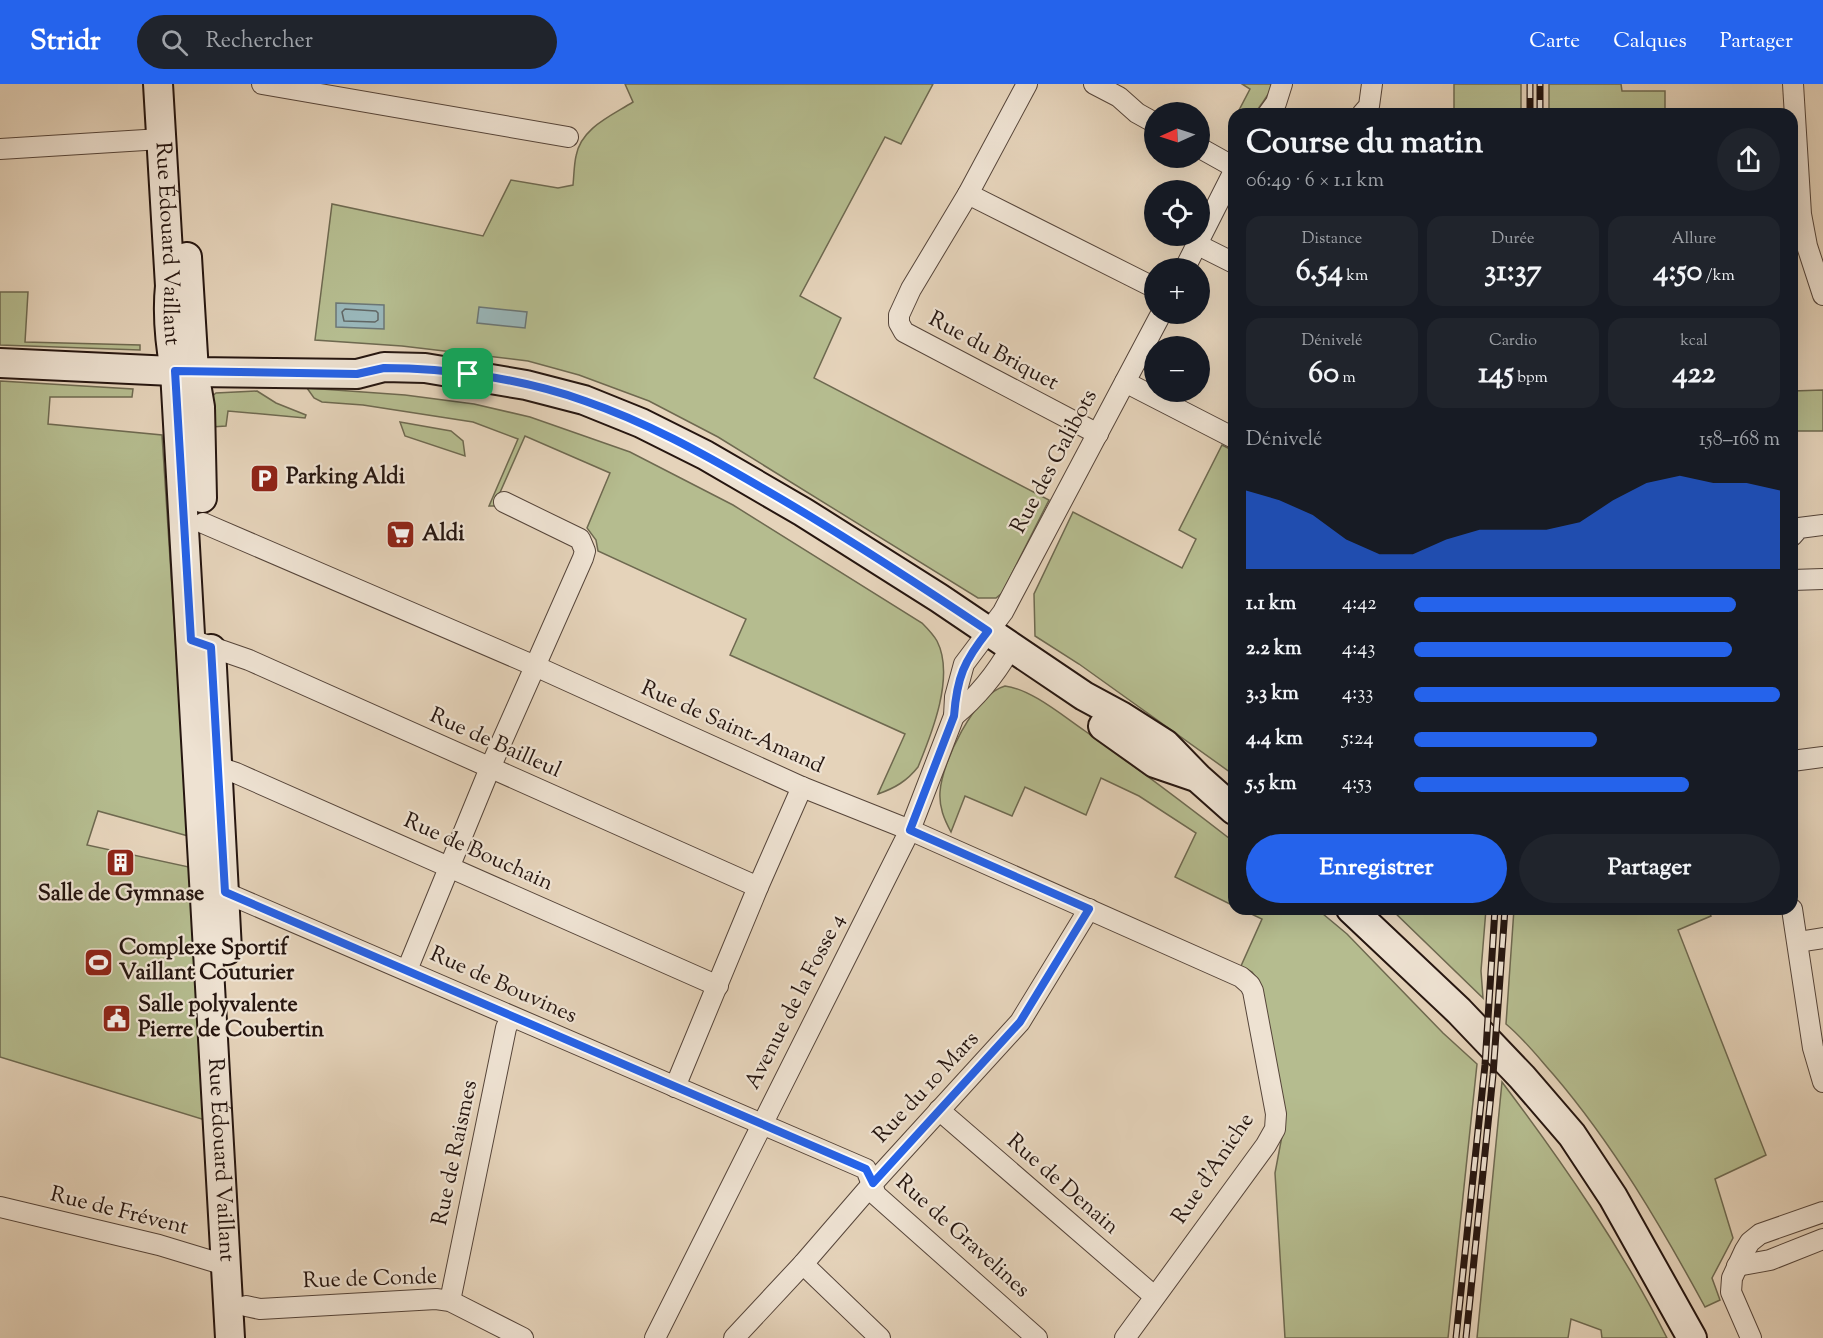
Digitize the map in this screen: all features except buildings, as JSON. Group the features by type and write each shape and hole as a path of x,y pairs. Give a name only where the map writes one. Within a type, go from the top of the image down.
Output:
{"main road":[{"name":"Rue Édouard Vaillant","path":"158,84 170,286 168,307 170,346 184,372 200,414 203,523 201,643 218,768 248,1338"},
{"name":"Rue Édouard Vaillant","path":"177,84 184,372 201,643 230,1338"},
{"path":"0,363 184,372 357,374 384,368 425,368 526,385 584,400 641,423 705,455 803,512 995,645 1121,716 1165,744 1228,804"},
{"path":"1357,915 1459,1011 1522,1077 1572,1135 1613,1197 1692,1338"}],"street":[{"path":"262,84 568,137"},
{"name":"Rue du Briquet","path":"1027,84 969,194 911,289 899,315 899,323 904,332 1098,434"},
{"path":"1094,84 1119,97 1144,117"},
{"path":"1274,108 1282,84"},
{"path":"1366,108 1372,84"},
{"path":"1792,84 1794,108"},
{"path":"0,149 161,140"},
{"path":"1210,154 1228,165"},
{"path":"1798,171 1801,214 1807,246 1819,265 1823,295"},
{"path":"1210,219 1228,182"},
{"path":"969,194 1144,282"},
{"path":"1202,246 1228,261"},
{"name":"Rue des Galibots","path":"995,645 1003,612 1156,324"},
{"path":"1125,382 1228,435"},
{"path":"407,970 490,768 583,558 583,544 575,535 504,502"},
{"name":"Rue de Saint-Amand","path":"203,523 535,666 802,787 910,830 1241,977"},
{"path":"1798,528 1823,525"},
{"path":"1798,580 1823,579"},
{"name":"Rue de Bailleul","path":"201,643 249,660 758,887"},
{"name":"Avenue de la Fosse 4","path":"655,1338 910,830 954,716 955,697 964,664 995,645"},
{"name":"Avenue de la Fosse 4","path":"954,716 984,687 995,645"},
{"path":"1798,760 1823,757"},
{"name":"Rue de Bouchain","path":"218,768 236,773 718,986"},
{"path":"675,1086 802,787"},
{"name":"Rue de Bouvines","path":"225,892 761,1125"},
{"name":"Rue du 10 Mars","path":"734,1338 1020,1022 1089,909"},
{"path":"1793,915 1813,1048 1823,1082"},
{"path":"1798,942 1823,938"},
{"name":"Rue d'Aniche","path":"1125,1338 1266,1145 1275,1129 1276,1114 1253,991 1241,977"},
{"name":"Rue de Raismes","path":"450,1301 506,1028 511,1017"},
{"name":"Rue de Denain","path":"939,1110 1154,1296"},
{"name":"Rue de Gravelines","path":"761,1125 866,1169 876,1196 1037,1338"},
{"name":"Rue de Frévent","path":"0,1207 226,1263"},
{"path":"1750,1338 1731,1292 1732,1278 1750,1242 1761,1234 1823,1212"},
{"path":"1737,1266 1770,1260 1823,1239"},
{"path":"803,1264 880,1338"},
{"name":"Rue de Conde","path":"246,1306 260,1309 436,1299 450,1301 523,1338"}],"green space":[{"path":"625,84 933,84 901,144 885,137 800,296 841,318 814,378 1049,500 1002,593 996,598 978,598 718,437 649,401 579,375 528,361 402,346 315,340 332,204 483,236 511,180 558,188 573,185 576,156 584,138 598,124 633,102"},
{"path":"1242,84 1273,84 1259,108 1240,108 1250,89"},
{"path":"1454,84 1521,84 1521,108 1454,108"},
{"path":"1549,84 1621,84 1622,91 1665,91 1665,108 1549,108"},
{"path":"0,292 28,292 25,342 140,345 140,350 0,345"},
{"path":"0,381 133,389 132,397 50,397 48,424 162,435 188,836 98,811 87,845 189,867 205,1120 0,1057"},
{"path":"307,388 405,395 474,404 530,417 630,452 733,505 922,623 934,636 942,655 943,687 935,721 918,767 900,784 878,794 905,734 730,655 746,619 598,551 596,540 587,528 610,473 525,436 494,506 489,506 518,439 473,422 363,405 322,402 314,398"},
{"path":"1823,390 1823,431 1798,431 1798,391"},
{"path":"257,391 276,403 306,415 305,418 228,411 226,426 211,427 210,398 216,393"},
{"path":"400,422 451,431 463,441 465,456 405,436"},
{"path":"1222,445 1228,448 1228,771 1079,664 1035,636 1034,594 1073,512 1182,568 1196,539 1179,530"},
{"path":"1005,686 1036,698 1142,772 1228,837 1228,903 1175,877 1196,833 1139,796 1101,778 1086,815 1025,787 1012,816 965,796 951,832 940,803 942,779 962,731 982,702 993,692"},
{"path":"1254,915 1324,915 1347,934 1443,1033 1477,1064 1448,1338 1285,1338 1275,1173 1282,1136 1258,980 1252,972 1241,966 1262,919"},
{"path":"1397,915 1486,915 1481,971 1483,998"},
{"path":"1514,915 1711,915 1678,930 1766,1155 1715,1179 1733,1238 1712,1278 1720,1300 1705,1307 1671,1246 1616,1157 1553,1074 1506,1024"},
{"path":"1502,1082 1547,1143 1611,1238 1667,1338 1602,1338 1601,1330 1571,1319 1568,1338 1477,1338"}],"water":[{"path":"336,303 384,305 384,329 336,327"},
{"path":"479,307 527,312 525,328 477,323"}],"railway":[{"path":"1530,84 1530,108"},
{"path":"1540,84 1540,108"},
{"path":"1456,1338 1485,1065 1495,915"},
{"path":"1466,1338 1493,1075 1505,915"}],"place":[{"name":"Parking Aldi","path":"265,478"},
{"name":"Aldi","path":"401,535"},
{"name":"Salle de Gymnase","path":"121,863"},
{"name":"Complexe Sportif Vaillant Couturier","path":"98,962"},
{"name":"Salle polyvalente Pierre de Coubertin","path":"117,1019"}],"route":[{"path":"384,368 425,368 468,374 526,385 584,400 641,423 705,455 803,512 988,631 964,664 955,697 954,716 910,830 1089,909 1020,1022 873,1183 866,1169 225,892 211,647 191,640 175,371 357,374 384,368"}]}
